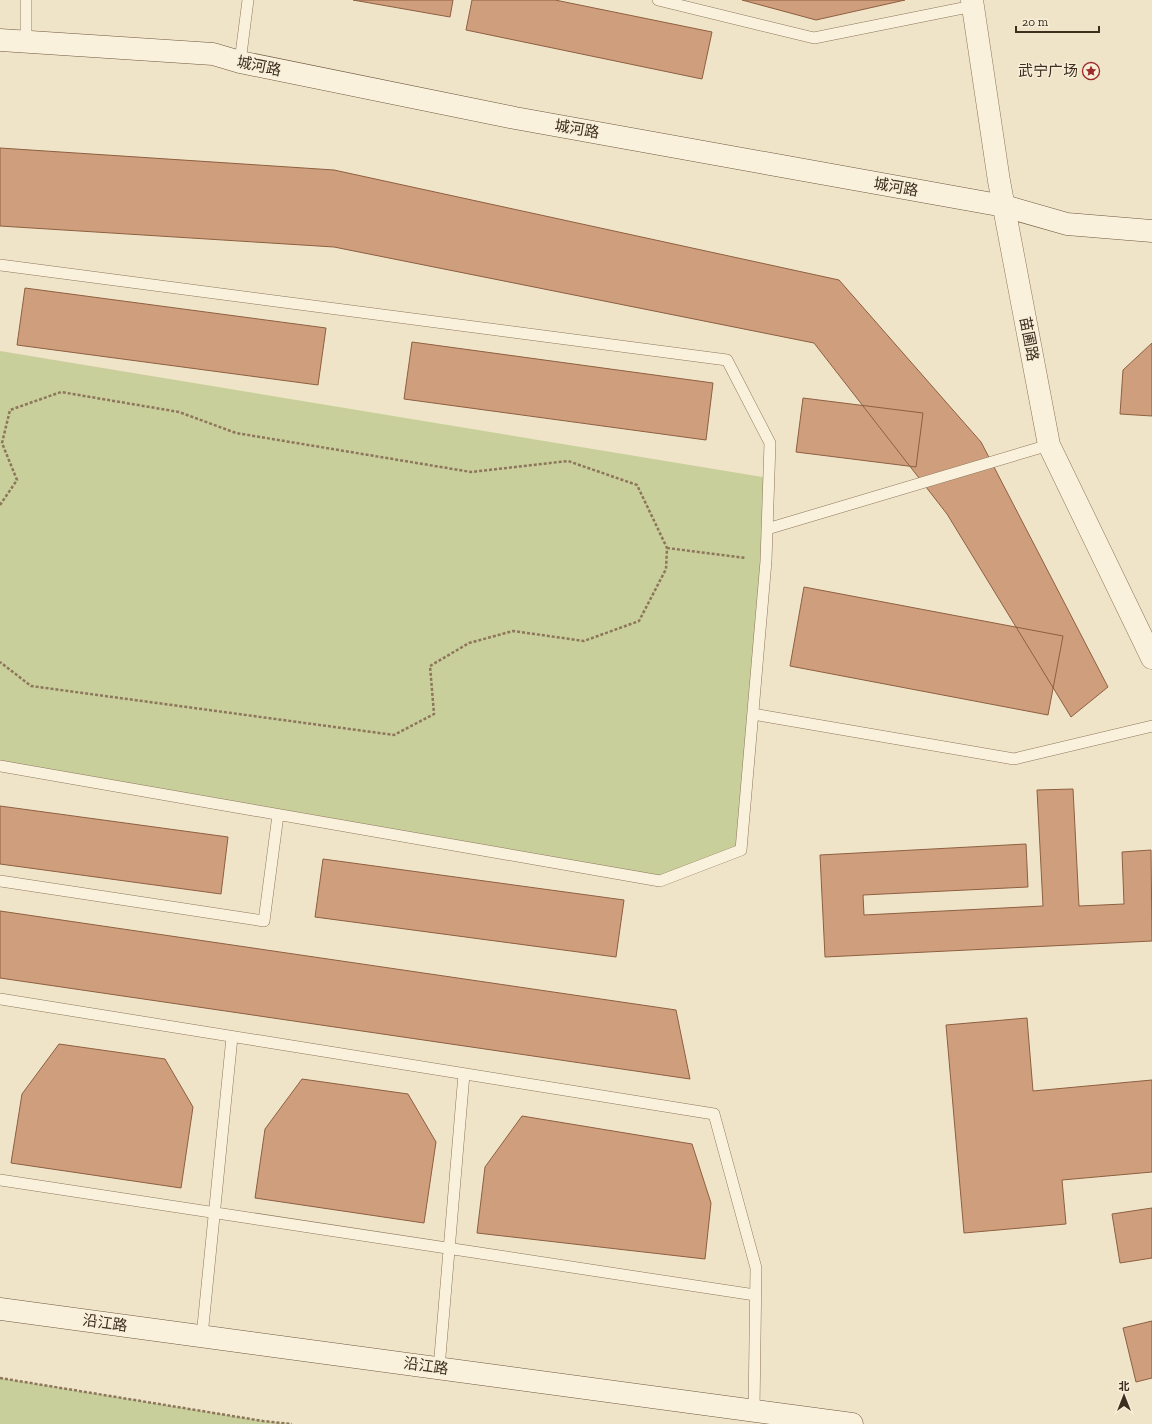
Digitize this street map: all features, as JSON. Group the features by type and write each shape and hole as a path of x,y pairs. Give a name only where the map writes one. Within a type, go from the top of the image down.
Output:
{"main road":[{"name":"苗圃路","path":"973,3 999,181 1049,445 1152,658"},
{"name":"城河路","path":"0,40 213,54 240,62 515,118 1004,206 1067,224 1152,231"},
{"name":"沿江路","path":"0,1309 852,1424"}],"lane":[{"path":"26,0 26,42"},
{"path":"240,62 248,0"},
{"path":"658,0 814,38 973,3"},
{"path":"0,265 727,360 770,443 766,561 741,850 660,881 0,766"},
{"path":"767,529 1049,445"},
{"path":"753,714 1014,759 1152,726"},
{"path":"0,881 264,921 278,815"},
{"path":"0,999 714,1114 756,1268 754,1411"},
{"path":"202,1336 232,1037"},
{"path":"439,1368 464,1074"},
{"path":"0,1180 756,1295"}],"path":[{"path":"0,505 17,480 2,443 10,410 61,392 179,412 236,433 470,472 568,461 637,485 667,548 666,569 639,621 584,641 513,631 469,643 430,666 434,714 394,735 31,686 0,662"},
{"path":"667,548 766,561"},
{"path":"0,1378 263,1421 292,1424"}],"green space":[{"path":"0,351 768,478 741,850 660,881 0,766"},
{"path":"0,1378 263,1421 292,1424 0,1424"}],"building":[{"path":"353,0 453,0 450,17"},
{"path":"472,0 555,0 712,32 702,79 466,30"},
{"path":"742,0 905,0 816,20"},
{"path":"0,148 334,170 839,280 981,442 1108,687 1071,717 947,514 814,343 334,247 0,226"},
{"path":"25,288 326,328 318,385 17,345"},
{"path":"412,342 713,383 706,440 404,399"},
{"path":"1152,343 1152,416 1120,414 1123,370"},
{"path":"803,398 923,413 916,467 796,452"},
{"path":"804,587 1063,636 1048,715 790,666"},
{"path":"1073,789 1079,906 1124,904 1122,852 1151,850 1152,941 825,957 820,855 1026,844 1028,887 863,895 864,915 1043,906 1037,790"},
{"path":"0,806 228,837 221,894 0,864"},
{"path":"323,859 624,900 616,957 315,917"},
{"path":"0,911 676,1010 690,1079 0,978"},
{"path":"1027,1018 1033,1091 1152,1080 1152,1172 1062,1180 1066,1224 964,1233 946,1025"},
{"path":"59,1044 165,1059 193,1107 181,1188 11,1163 22,1094"},
{"path":"302,1079 408,1094 436,1142 424,1223 255,1198 265,1129"},
{"path":"522,1116 692,1144 711,1203 705,1259 477,1233 485,1167"},
{"path":"1152,1208 1152,1258 1120,1263 1112,1214"},
{"path":"1152,1321 1152,1378 1136,1382 1123,1328"}],"place":[{"name":"武宁广场","path":"1091,71"}]}
